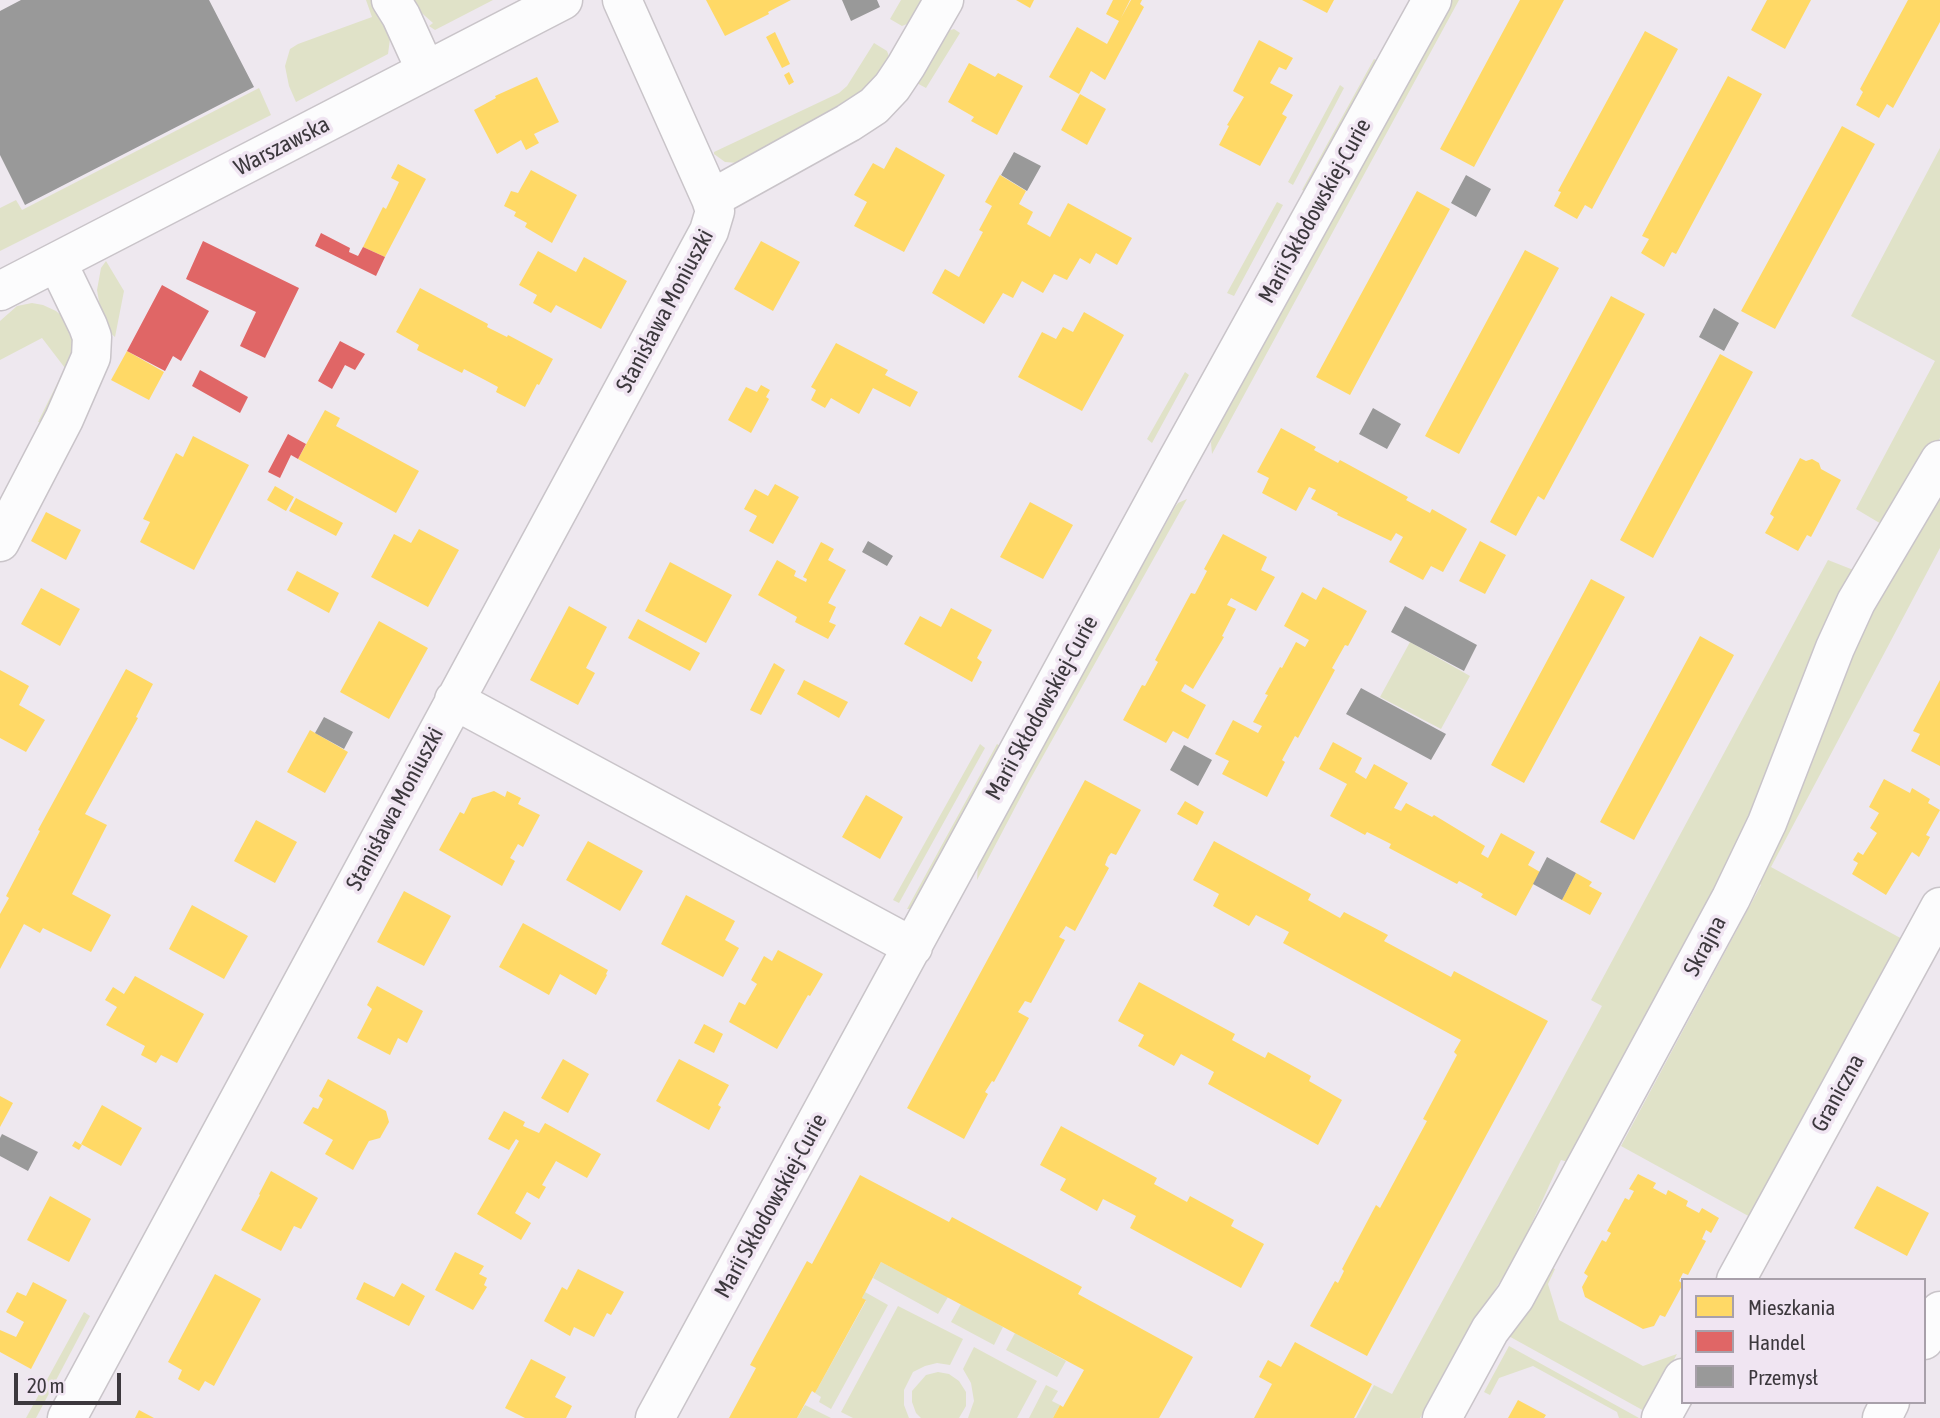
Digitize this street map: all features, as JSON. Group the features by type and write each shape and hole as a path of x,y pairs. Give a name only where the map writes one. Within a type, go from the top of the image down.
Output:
{"street":[{"path":"391,0 426,71"},
{"name":"Warszawska","path":"0,291 563,0"},
{"name":"Stanisława Moniuszki","path":"66,1418 709,231 715,211 711,199 622,0"},
{"name":"Stanisława Moniuszki","path":"711,199 874,106 892,87 906,66 944,0"},
{"name":"Marii Skłodowskiej-Curie","path":"654,1418 1432,0"},
{"path":"0,542 64,419 91,357 92,337 57,262"},
{"name":"Skrajna","path":"1442,1418 1490,1330 1515,1297 1743,873 1767,823 1856,602 1940,460"},
{"path":"454,700 913,947"},
{"name":"Graniczna","path":"1737,1278 1940,907"},
{"path":"1926,1336 1940,1311"},
{"path":"1661,1418 1681,1382"}],"green space":[{"path":"366,0 372,0 390,39 388,54 296,102 285,66 290,49 372,17"},
{"path":"407,0 493,0 435,30 429,26 433,23"},
{"path":"901,0 925,0 912,22 902,26 890,19"},
{"path":"1452,0 1459,0 1212,454 1212,437"},
{"path":"954,29 960,33 926,88 913,81 941,33"},
{"path":"874,43 887,51 890,59 860,95 738,163 725,162 714,154 839,93 847,86"},
{"path":"1374,59 1380,62 1306,192 1302,190"},
{"path":"1340,85 1344,88 1293,185 1288,182"},
{"path":"259,88 271,115 0,251 0,208 16,200 22,210"},
{"path":"1940,148 1940,438 1888,528 1856,509 1935,361 1851,316"},
{"path":"1277,202 1283,205 1234,296 1227,293"},
{"path":"106,261 124,291 115,337 108,331 97,290 101,268"},
{"path":"32,303 43,305 63,317 77,345 45,422 38,422 65,368 42,338 0,360 0,321 17,306"},
{"path":"1185,372 1189,375 1152,443 1147,439"},
{"path":"1940,479 1940,548 1771,867 1904,940 1752,1218 1621,1146 1761,885 1750,878 1828,695"},
{"path":"1187,499 1028,783 977,880 978,863 1052,728 1175,507"},
{"path":"1828,560 1856,571 1765,800 1578,1165 1561,1160 1517,1255 1477,1318 1420,1418 1356,1418 1374,1385 1392,1394 1602,1006 1591,1000"},
{"path":"1410,642 1470,676 1441,729 1380,697"},
{"path":"980,744 985,748 899,903 893,900"},
{"path":"997,744 1005,749 912,909 907,909"},
{"path":"881,1262 948,1297 938,1314 873,1278"},
{"path":"1550,1267 1555,1269 1548,1284 1559,1320 1643,1366 1677,1354 1646,1412 1505,1334"},
{"path":"865,1292 888,1305 831,1409 819,1402 821,1397 815,1393 866,1301 862,1298"},
{"path":"961,1304 1003,1327 994,1345 951,1322"},
{"path":"898,1306 963,1339 950,1365 937,1363 913,1372 904,1390 904,1405 909,1418 853,1418 841,1412"},
{"path":"84,1312 90,1316 36,1418 26,1418"},
{"path":"1015,1333 1066,1361 1057,1377 1006,1350"},
{"path":"1509,1346 1639,1418 1619,1418 1617,1412 1533,1366 1499,1378 1490,1395 1484,1392"},
{"path":"974,1347 1037,1381 1017,1418 968,1418 974,1401 971,1383 963,1369"},
{"path":"938,1372 949,1374 959,1381 966,1392 966,1406 959,1418 921,1418 916,1413 912,1391 926,1375"},
{"path":"1046,1385 1058,1391 1052,1401 1060,1405 1053,1418 1029,1418"},
{"path":"805,1405 831,1418 797,1418"}],"building: Mieszkania":[{"path":"706,0 791,0 725,36"},
{"path":"1016,0 1034,0 1030,8"},
{"path":"1113,0 1130,0 1121,18 1131,0 1142,0 1140,4 1144,7 1105,80 1091,71 1079,94 1049,77 1077,27 1107,44 1119,21 1106,14"},
{"path":"1302,0 1334,0 1327,13"},
{"path":"1520,0 1564,0 1474,167 1440,149"},
{"path":"1767,0 1811,0 1785,49 1751,30"},
{"path":"1908,0 1940,0 1940,22 1893,108 1887,104 1879,118 1856,105 1863,92 1860,89"},
{"path":"1645,31 1678,49 1592,209 1585,205 1577,219 1554,206 1561,192 1558,191"},
{"path":"775,32 790,64 782,68 766,37"},
{"path":"1259,40 1293,58 1286,70 1279,67 1270,83 1293,95 1282,114 1287,117 1260,166 1219,145 1229,126 1227,125 1244,97 1233,91"},
{"path":"969,63 995,77 998,73 1023,86 997,135 971,121 974,117 948,102"},
{"path":"789,72 794,82 789,85 784,75"},
{"path":"1728,76 1762,94 1676,254 1672,252 1664,267 1641,253 1649,239 1642,236"},
{"path":"537,77 559,122 534,134 539,143 526,150 521,140 497,154 474,110 496,98 495,96"},
{"path":"1080,94 1106,109 1087,145 1061,130"},
{"path":"1842,126 1875,144 1775,329 1741,311"},
{"path":"896,147 945,175 904,252 854,226 867,202 854,195 873,163 884,169"},
{"path":"398,164 426,179 385,257 363,247 399,182 391,178"},
{"path":"531,170 577,195 552,243 525,227 527,223 514,216 516,212 504,206 511,191 518,193"},
{"path":"1000,175 1026,191 1019,204 1033,212 1027,224 1050,237 1068,203 1132,238 1117,265 1096,253 1090,264 1080,258 1067,280 1054,274 1043,293 1022,281 1013,298 1003,293 984,324 932,293 945,269 959,277 983,232 979,230 992,206 985,202"},
{"path":"1417,191 1450,209 1350,395 1316,377"},
{"path":"761,241 800,262 773,311 734,289"},
{"path":"1525,250 1559,268 1459,454 1425,436"},
{"path":"538,251 576,272 584,257 627,281 601,329 556,305 551,313 533,303 537,295 519,285"},
{"path":"420,288 488,324 487,327 553,359 525,407 496,392 498,387 485,380 464,369 462,373 417,350 419,345 396,332"},
{"path":"1611,296 1645,314 1544,500 1538,496 1516,536 1490,522"},
{"path":"1084,312 1124,335 1082,411 1018,377 1042,332 1056,339 1063,327 1073,332"},
{"path":"836,343 888,370 885,375 918,392 910,407 873,388 859,414 831,398 825,408 811,400 816,390 811,387"},
{"path":"127,351 164,372 149,400 111,380"},
{"path":"1720,354 1753,372 1653,558 1620,540"},
{"path":"761,385 770,390 766,397 769,399 751,433 728,420 746,387 757,392"},
{"path":"325,410 340,418 336,426 419,471 396,513 298,459"},
{"path":"1281,428 1316,447 1314,450 1338,463 1340,460 1408,497 1406,500 1430,513 1432,509 1467,529 1443,572 1431,566 1423,580 1389,562 1403,537 1396,533 1391,541 1337,515 1338,513 1311,499 1316,490 1309,487 1296,511 1262,493 1269,478 1257,472"},
{"path":"193,436 249,465 194,570 140,542 150,522 143,519 176,453 183,457"},
{"path":"1800,458 1806,461 1812,459 1819,463 1821,469 1841,480 1811,537 1807,535 1798,551 1765,533 1774,517 1770,514"},
{"path":"775,484 799,497 773,544 749,531 757,516 744,509 755,489 768,496"},
{"path":"275,486 294,497 286,511 267,500"},
{"path":"296,498 343,523 336,536 289,511"},
{"path":"1030,502 1073,525 1043,579 1000,557"},
{"path":"46,512 81,530 66,560 31,541"},
{"path":"419,529 459,550 428,607 371,577 394,534 411,543"},
{"path":"1223,534 1267,557 1261,570 1275,577 1256,611 1231,598 1227,605 1236,609 1222,636 1224,637 1193,689 1185,684 1181,691 1206,705 1188,739 1173,731 1166,743 1123,720 1158,662 1155,660 1191,593 1195,594 1207,571 1204,569"},
{"path":"1480,541 1506,555 1485,594 1459,581"},
{"path":"821,542 834,549 828,560 846,570 828,603 836,607 829,622 836,625 828,639 795,622 797,617 758,595 777,560 796,571 794,576 806,582 807,579 803,577"},
{"path":"670,562 732,595 706,643 645,611"},
{"path":"297,571 339,593 329,613 287,590"},
{"path":"1591,579 1625,597 1524,783 1491,765"},
{"path":"1323,587 1367,611 1348,646 1345,645 1332,668 1335,670 1298,738 1295,736 1282,760 1285,762 1267,797 1222,774 1229,761 1215,754 1233,720 1258,733 1262,726 1253,722 1268,695 1265,694 1296,642 1305,647 1309,640 1284,626 1302,592 1316,600"},
{"path":"41,588 80,609 60,646 21,624"},
{"path":"569,606 607,627 586,668 595,673 578,705 530,680"},
{"path":"951,608 992,630 977,658 982,662 972,682 904,644 920,616 941,627"},
{"path":"638,619 700,653 690,671 628,638"},
{"path":"379,621 428,648 389,719 340,692"},
{"path":"1700,636 1734,655 1634,840 1600,822"},
{"path":"774,663 785,670 761,715 750,710"},
{"path":"126,669 153,684 136,717 138,718 85,814 107,825 72,894 111,915 91,952 43,928 40,933 24,924 0,969 0,914 9,898 6,896 40,831 38,830"},
{"path":"0,670 29,686 19,705 45,720 26,752 0,738"},
{"path":"804,680 848,702 839,718 797,694"},
{"path":"1940,680 1940,766 1911,751 1920,734 1913,731"},
{"path":"310,730 348,752 325,793 287,772"},
{"path":"1333,742 1362,758 1355,772 1366,779 1374,764 1408,783 1394,808 1401,811 1406,803 1432,817 1434,815 1485,846 1481,854 1488,858 1501,833 1535,852 1528,865 1540,872 1516,916 1481,897 1483,894 1459,881 1457,884 1389,848 1391,844 1367,832 1365,835 1330,816 1347,784 1319,769"},
{"path":"1884,779 1910,793 1912,788 1930,799 1928,803 1940,810 1926,835 1930,837 1919,857 1912,852 1886,895 1852,874 1858,863 1853,860 1858,852 1863,855 1877,833 1870,828 1879,813 1869,807"},
{"path":"1085,780 1141,810 1116,855 1111,853 1108,857 1105,865 1109,868 1075,931 1066,926 1059,937 1065,940 1031,1003 1025,1001 1018,1012 1029,1018 994,1082 992,1081 985,1092 988,1094 964,1139 907,1108"},
{"path":"494,791 505,797 507,791 521,798 518,804 540,815 523,847 518,844 510,858 515,861 502,886 439,850 460,812 464,814 472,798"},
{"path":"866,795 903,817 880,859 842,837"},
{"path":"1185,801 1204,812 1197,825 1177,814"},
{"path":"256,820 297,842 275,883 234,861"},
{"path":"588,841 643,871 620,911 566,880"},
{"path":"1214,841 1311,894 1308,900 1340,918 1344,912 1388,935 1384,941 1451,977 1454,971 1548,1021 1367,1356 1310,1326 1335,1281 1338,1283 1344,1271 1342,1269 1376,1205 1380,1208 1427,1121 1423,1119 1457,1055 1454,1052 1461,1040 1283,943 1289,932 1256,915 1249,926 1213,906 1219,894 1193,880"},
{"path":"1576,873 1592,882 1589,886 1602,893 1590,915 1562,900"},
{"path":"404,891 451,916 424,966 377,942"},
{"path":"686,895 735,921 725,940 739,948 723,977 661,944"},
{"path":"192,905 248,936 224,979 169,949"},
{"path":"523,923 608,970 596,995 560,974 549,995 499,967"},
{"path":"778,950 823,974 777,1049 729,1022 739,1002 745,1005 757,984 751,980 764,956 772,961"},
{"path":"135,976 204,1014 177,1063 161,1055 156,1063 141,1055 145,1046 106,1025 117,1007 105,1000 113,987 124,994"},
{"path":"1139,982 1235,1034 1232,1040 1265,1058 1268,1052 1311,1076 1309,1081 1342,1100 1318,1145 1208,1084 1214,1072 1181,1054 1174,1066 1138,1046 1144,1035 1118,1021"},
{"path":"377,986 423,1011 407,1043 398,1038 390,1055 357,1038 372,1009 367,1005"},
{"path":"704,1024 723,1034 714,1053 694,1043"},
{"path":"563,1059 589,1074 568,1113 541,1098"},
{"path":"679,1059 729,1085 709,1130 656,1101"},
{"path":"328,1079 386,1111 389,1122 380,1138 369,1141 353,1170 325,1154 333,1140 303,1123 313,1107 318,1109 323,1099 319,1096"},
{"path":"0,1096 13,1103 0,1127"},
{"path":"102,1105 142,1128 121,1166 81,1144"},
{"path":"504,1111 525,1122 523,1126 539,1133 545,1123 601,1154 587,1178 556,1161 542,1185 546,1187 539,1199 527,1192 515,1213 531,1223 521,1240 477,1214 519,1141 516,1139 509,1150 488,1139"},
{"path":"1061,1126 1157,1178 1154,1184 1187,1202 1190,1196 1234,1220 1231,1226 1264,1244 1241,1288 1130,1228 1136,1216 1103,1199 1097,1211 1060,1190 1066,1179 1040,1165"},
{"path":"75,1141 82,1145 79,1150 72,1146"},
{"path":"271,1171 318,1198 301,1229 294,1226 281,1251 241,1230"},
{"path":"1638,1174 1656,1183 1653,1188 1666,1195 1668,1190 1688,1201 1686,1206 1699,1213 1702,1208 1719,1218 1711,1233 1706,1230 1702,1239 1706,1241 1688,1275 1683,1273 1679,1281 1681,1288 1665,1317 1660,1315 1654,1326 1643,1329 1585,1297 1582,1287 1588,1276 1584,1273 1602,1240 1606,1242 1611,1233 1607,1231 1625,1198 1629,1200 1634,1191 1629,1189"},
{"path":"860,1175 949,1222 952,1217 1082,1287 1078,1294 1193,1357 1159,1418 1053,1418 1060,1405 1063,1407 1084,1370 881,1262 862,1298 866,1300 815,1393 812,1391 797,1418 729,1418 756,1368 750,1365 807,1261 812,1264"},
{"path":"1877,1186 1929,1213 1907,1256 1854,1228"},
{"path":"50,1196 91,1219 69,1262 27,1240"},
{"path":"455,1252 484,1266 479,1274 487,1278 484,1285 487,1287 473,1310 435,1290"},
{"path":"578,1269 624,1292 611,1315 607,1313 594,1337 574,1327 570,1336 544,1321 562,1287 567,1290"},
{"path":"215,1274 261,1299 214,1386 205,1381 199,1391 178,1379 182,1370 168,1362"},
{"path":"33,1282 67,1300 31,1369 0,1352 0,1330 16,1337 24,1322 6,1312 17,1292 26,1296"},
{"path":"364,1282 394,1297 402,1283 425,1296 409,1326 356,1299"},
{"path":"1295,1342 1372,1384 1354,1418 1254,1418 1272,1384 1259,1377 1263,1369 1268,1360 1281,1367"},
{"path":"531,1359 566,1377 555,1397 572,1406 566,1418 525,1418 505,1408"},
{"path":"1518,1400 1546,1415 1544,1418 1508,1418"},
{"path":"139,1410 154,1418 135,1418"}],"building: Handel":[{"path":"321,233 350,248 349,252 358,256 363,247 385,257 376,276 315,246"},
{"path":"203,241 299,288 265,358 240,346 256,312 186,279"},
{"path":"162,285 209,311 181,361 173,356 165,371 127,351"},
{"path":"340,341 365,354 355,370 345,365 332,389 318,381"},
{"path":"200,370 248,397 240,413 192,386"},
{"path":"288,434 306,444 298,459 291,455 280,478 268,472"}],"building: Przemysł":[{"path":"21,0 209,0 254,87 25,205 0,155 0,11"},
{"path":"842,0 877,0 880,7 851,21"},
{"path":"1014,152 1041,166 1027,191 1001,175"},
{"path":"1466,175 1491,189 1476,217 1451,203"},
{"path":"1714,308 1739,323 1724,351 1699,337"},
{"path":"1373,408 1401,424 1387,449 1359,434"},
{"path":"868,541 893,556 887,566 862,552"},
{"path":"1405,606 1477,645 1464,671 1391,632"},
{"path":"1361,688 1446,734 1431,760 1346,714"},
{"path":"324,717 353,732 344,749 315,733"},
{"path":"1184,745 1212,760 1198,786 1170,770"},
{"path":"1547,857 1576,873 1562,900 1533,884"},
{"path":"2,1134 38,1152 28,1171 0,1156"}]}
